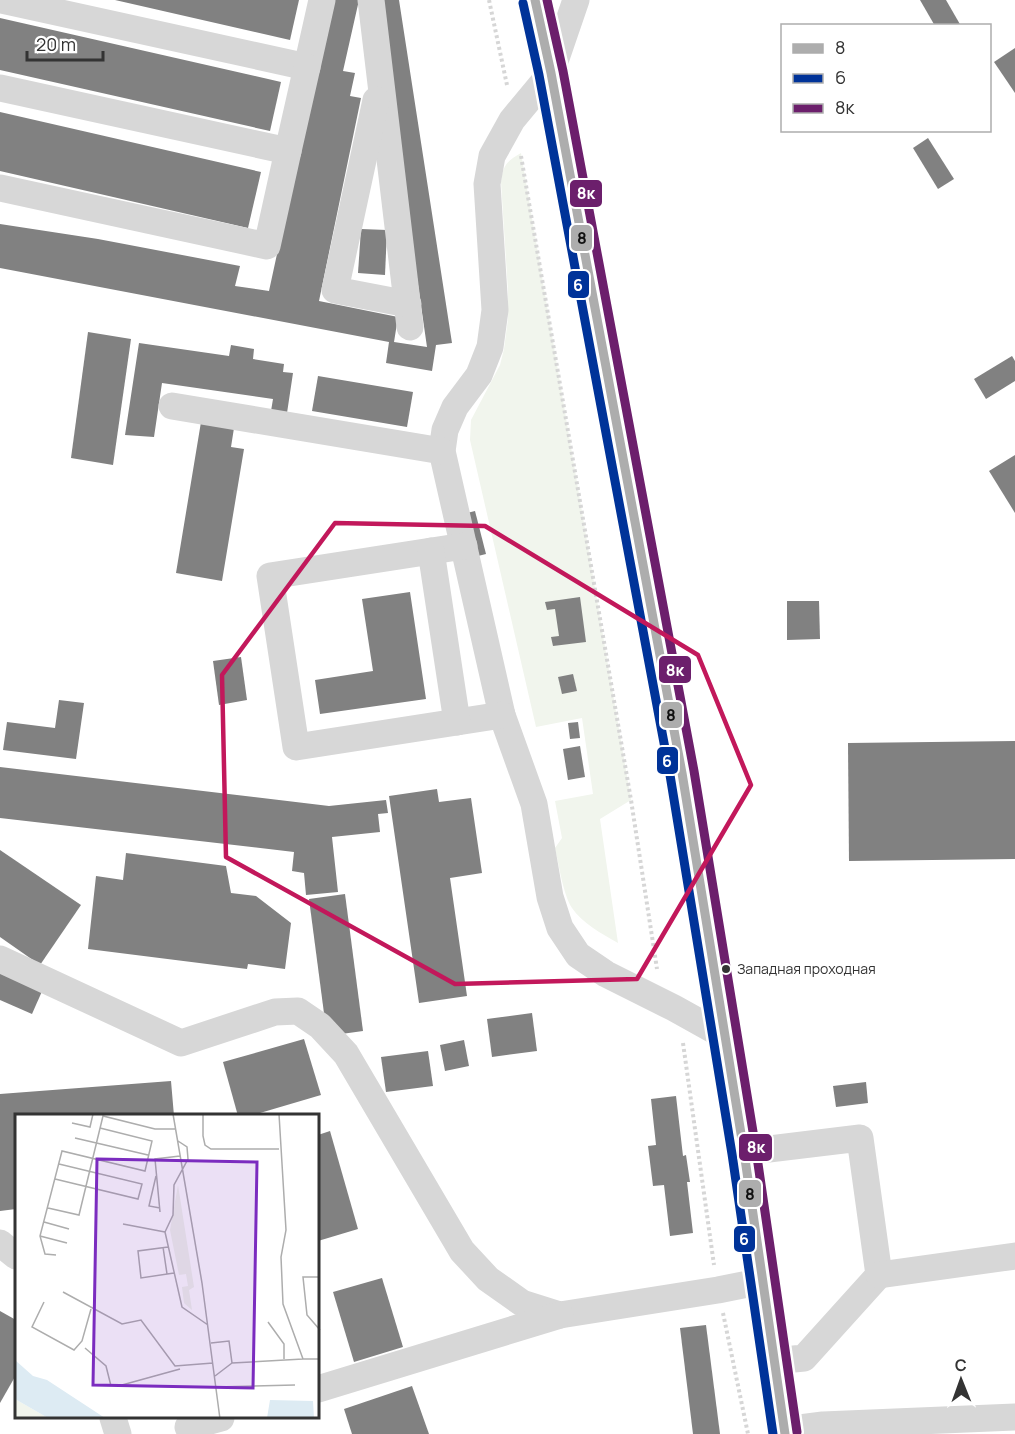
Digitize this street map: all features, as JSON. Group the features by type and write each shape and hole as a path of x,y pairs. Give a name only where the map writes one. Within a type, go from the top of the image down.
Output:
{"main road":[{"path":"535,0 551,73 682,773 744,1152 784,1432"}],"lane":[{"path":"2,0 307,67"},
{"path":"0,188 267,246 322,0"},
{"path":"371,0 381,80 409,315 335,290 381,80"},
{"path":"576,0 551,73 512,120 492,156 487,184 495,310 490,347 479,375 456,407 445,430 442,451 502,716 534,804 550,897 560,928 578,955 606,974 726,1037"},
{"path":"0,88 288,151"},
{"path":"172,405 442,451"},
{"path":"464,546 270,576 296,747 502,716"},
{"path":"431,551 457,722"},
{"path":"0,959 181,1043 276,1012 298,1011 320,1026 346,1054 462,1251 488,1279 522,1303 560,1315"},
{"path":"744,1152 860,1138 879,1275"},
{"path":"0,1243 15,1255"},
{"path":"774,1362 804,1358 879,1275 1015,1256"},
{"path":"320,1388 560,1315 763,1281"},
{"path":"784,1432 823,1425 1015,1417"},
{"path":"113,1419 118,1434"},
{"path":"188,1427 217,1419"}],"path":[{"path":"489,0 512,120 521,153 629,788 656,966 674,1008 685,1049 718,1290 748,1434"}],"highlighted area":[{"path":"335,523 485,526 698,655 751,785 637,979 455,984 226,857 222,675"}],"shaded area":[{"path":"521,153 631,800 600,819 618,943 581,919 572,908 564,887 555,848 562,838 555,801 593,794 582,718 536,727 470,440 471,420 500,365 504,349 508,319 508,291 501,182 506,164"}],"building":[{"path":"115,0 299,0 290,40"},
{"path":"332,0 359,0 343,71 355,73 350,96 361,98 319,301 398,317 394,342 427,347 377,0 399,0 452,343 436,345 432,371 386,363 389,342 0,268 0,224 98,239 240,266 235,286 269,291"},
{"path":"920,0 946,0 960,24 934,24"},
{"path":"0,18 281,82 270,131 0,70"},
{"path":"1015,48 1015,93 994,62"},
{"path":"0,112 261,172 248,228 0,171"},
{"path":"928,138 954,179 938,189 913,148"},
{"path":"361,229 387,230 385,275 358,273"},
{"path":"88,332 131,339 113,465 71,458"},
{"path":"139,343 229,356 231,345 254,349 253,359 284,364 283,372 293,373 287,413 271,411 273,399 162,383 154,437 125,435"},
{"path":"1012,356 1015,361 1015,381 986,399 974,379"},
{"path":"318,376 413,392 407,427 312,411"},
{"path":"201,422 234,428 231,447 244,449 222,581 176,573"},
{"path":"1015,455 1015,513 989,471"},
{"path":"475,511 486,554 462,560 451,517"},
{"path":"410,592 426,699 320,714 315,680 373,671 362,599"},
{"path":"580,597 586,642 553,646 551,637 559,636 555,609 547,610 545,602"},
{"path":"787,601 819,601 820,639 787,640"},
{"path":"241,657 247,700 219,705 213,661"},
{"path":"573,674 577,691 562,694 558,677"},
{"path":"59,700 84,703 76,759 3,750 7,722 55,728"},
{"path":"578,722 580,738 570,739 568,723"},
{"path":"1015,741 1015,859 849,861 848,743"},
{"path":"580,746 585,777 568,780 563,749"},
{"path":"0,767 329,806 386,800 388,813 378,814 380,832 332,837 338,892 306,895 304,873 292,871 294,852 0,818"},
{"path":"437,789 439,802 471,798 482,873 450,878 467,996 419,1003 389,796"},
{"path":"0,850 81,905 40,965 0,937"},
{"path":"126,853 226,866 231,893 256,896 291,923 285,969 248,964 247,969 88,949 96,876 123,880"},
{"path":"345,894 363,1031 327,1036 309,899"},
{"path":"0,970 43,989 32,1014 0,1000"},
{"path":"532,1013 537,1051 492,1057 487,1019"},
{"path":"304,1039 321,1095 257,1114 237,1114 223,1062"},
{"path":"464,1040 469,1066 445,1071 440,1045"},
{"path":"428,1051 433,1086 386,1092 381,1057"},
{"path":"171,1081 174,1114 15,1114 15,1209 0,1211 0,1094"},
{"path":"866,1082 868,1103 836,1107 833,1086"},
{"path":"676,1096 683,1156 686,1155 690,1182 687,1182 693,1233 670,1236 664,1185 653,1186 648,1146 656,1145 651,1099"},
{"path":"330,1131 358,1229 320,1240 320,1134"},
{"path":"382,1278 403,1347 354,1362 333,1292"},
{"path":"0,1311 15,1319 15,1377 0,1403"},
{"path":"706,1325 720,1434 693,1434 680,1328"},
{"path":"412,1386 429,1434 352,1434 344,1409"}],"transit line":[{"name":"8","path":"535,0 551,73 682,773 744,1152 785,1434"},
{"name":"8к","path":"547,0 563,71 694,771 756,1150 797,1432"},
{"name":"6","path":"523,3 539,75 670,775 732,1154 773,1434"}],"place":[{"name":"Западная проходная","path":"726,969"}]}
